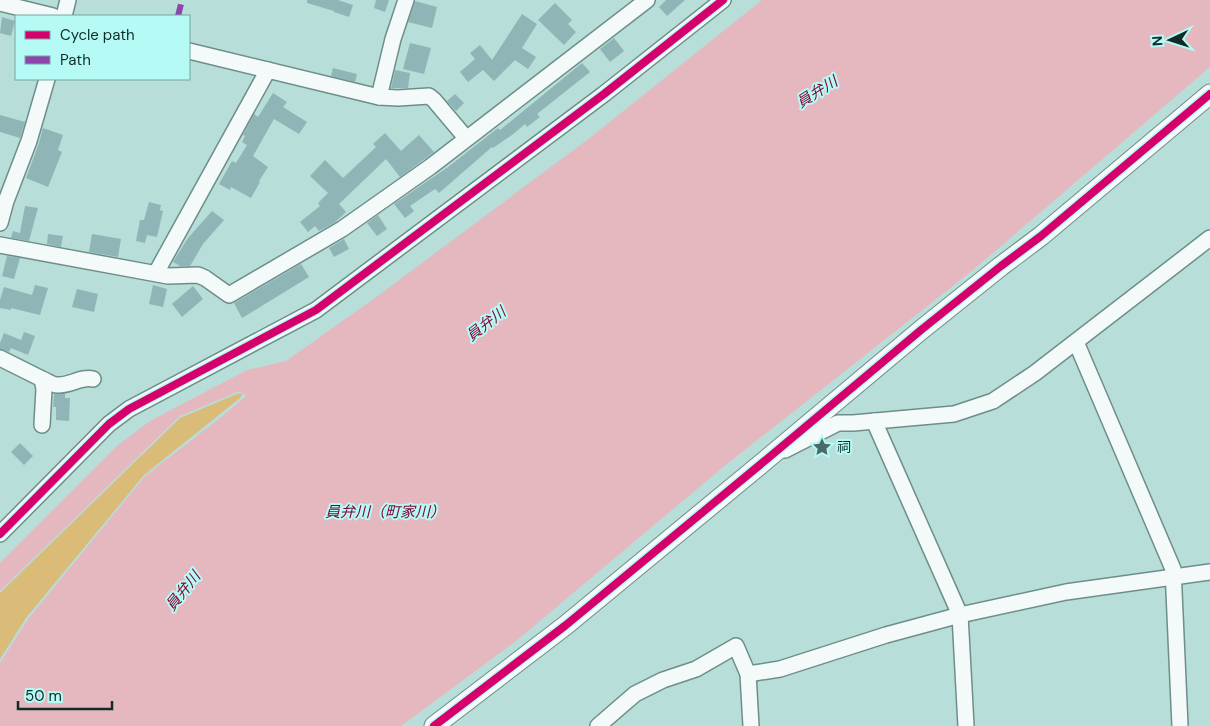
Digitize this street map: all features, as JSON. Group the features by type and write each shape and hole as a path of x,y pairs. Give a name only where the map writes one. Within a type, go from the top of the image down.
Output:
{"street":[{"path":"64,15 68,0"},
{"path":"379,96 393,39 406,0"},
{"path":"0,245 168,276 198,275 229,295 342,229 430,168 466,138 647,0"},
{"path":"0,534 109,424 129,409 316,310 604,94 723,0"},
{"path":"0,3 49,15"},
{"path":"190,51 379,96 398,98 429,96 440,106 466,138"},
{"path":"156,273 268,70"},
{"path":"0,223 6,201 29,141 46,80"},
{"path":"434,726 566,624 921,330 1000,266 1041,236 1210,94"},
{"path":"767,459 838,423 954,414 994,401 1035,373 1210,238"},
{"path":"1076,342 1173,568 1180,726"},
{"path":"0,358 55,385 87,378 93,379"},
{"path":"42,379 44,389 42,425"},
{"path":"874,421 960,615 966,726"},
{"path":"748,674 780,669 886,635 960,615 1066,592 1210,572"},
{"path":"598,726 635,694 663,680 696,669 736,646 748,674 751,726"}],"shaded area":[{"path":"243,393 240,398 144,475 26,618 0,659 0,593 180,418"}],"water":[{"name":"員弁川（町家川）","path":"762,0 1210,0 1210,67 973,270 722,468 516,641 401,726 0,726 0,663 28,619 145,476 246,396 240,391 180,416 0,591 0,563 118,445 150,421 247,370 286,361 375,298 591,137"}],"building":[{"path":"307,0 338,0 353,5 349,17 307,3"},
{"path":"376,0 389,0 385,12 374,8"},
{"path":"666,0 685,0 667,16 659,7"},
{"path":"415,1 437,7 432,28 408,22"},
{"path":"555,3 572,20 568,24 576,32 564,45 538,20"},
{"path":"522,14 537,24 522,48 536,57 528,69 515,60 494,81 483,70 468,82 460,72 475,59 470,53 480,45 492,60"},
{"path":"2,17 15,21 11,36 0,33"},
{"path":"614,38 624,51 610,62 600,49"},
{"path":"410,43 431,48 424,74 403,69"},
{"path":"582,63 590,72 537,114 540,117 527,127 525,124 512,135 492,147 439,193 435,189 410,206 414,211 405,218 394,204 448,167 498,128 500,130"},
{"path":"333,68 357,74 355,82 331,76"},
{"path":"395,70 410,73 408,88 391,88"},
{"path":"273,93 287,102 283,107 307,122 299,134 274,119 253,156 268,167 251,198 231,187 230,190 219,184 232,161 236,163 247,145 242,142 245,136 243,135 254,114 258,117"},
{"path":"455,94 464,103 456,111 447,101"},
{"path":"0,115 25,122 20,138 0,132"},
{"path":"43,128 63,135 58,150 62,152 48,187 26,178"},
{"path":"385,133 401,151 419,135 434,152 400,177 386,159 339,204 346,212 334,223 319,231 315,226 308,232 300,222 320,206 318,203 328,193 310,176 325,160 343,178 376,147 373,144"},
{"path":"149,202 161,205 160,210 163,211 157,237 147,235 145,243 136,241 140,220 144,220"},
{"path":"25,206 38,208 29,241 11,238 13,231 20,233"},
{"path":"212,211 224,220 203,244 190,266 180,266 173,262 188,238"},
{"path":"378,215 387,229 377,236 367,223"},
{"path":"48,234 63,236 61,247 47,244"},
{"path":"92,234 121,239 118,257 89,252"},
{"path":"344,239 349,249 334,257 329,248"},
{"path":"7,256 20,258 14,279 2,276"},
{"path":"301,264 309,277 242,318 234,303"},
{"path":"35,285 48,288 40,315 11,308 11,310 0,308 4,287 32,295"},
{"path":"153,285 167,289 163,307 149,304"},
{"path":"193,286 203,299 182,317 172,304"},
{"path":"77,289 98,294 94,312 72,307"},
{"path":"24,332 35,336 28,355 11,348 9,352 0,349 4,333 21,340"},
{"path":"54,394 65,394 65,398 70,398 69,421 56,420 56,407 53,407"},
{"path":"20,443 33,456 24,465 11,452"}],"marked path":[{"path":"178,15 182,0"}],"cycle path":[{"path":"0,534 109,424 129,409 316,310 604,94 723,0"},
{"path":"434,726 566,625 921,330 1041,236 1210,94"}],"place":[{"name":"祠","path":"822,447"}],"water label":[{"name":"員弁川","path":"817,92"},
{"name":"員弁川","path":"486,324"},
{"name":"員弁川","path":"183,591"}]}
